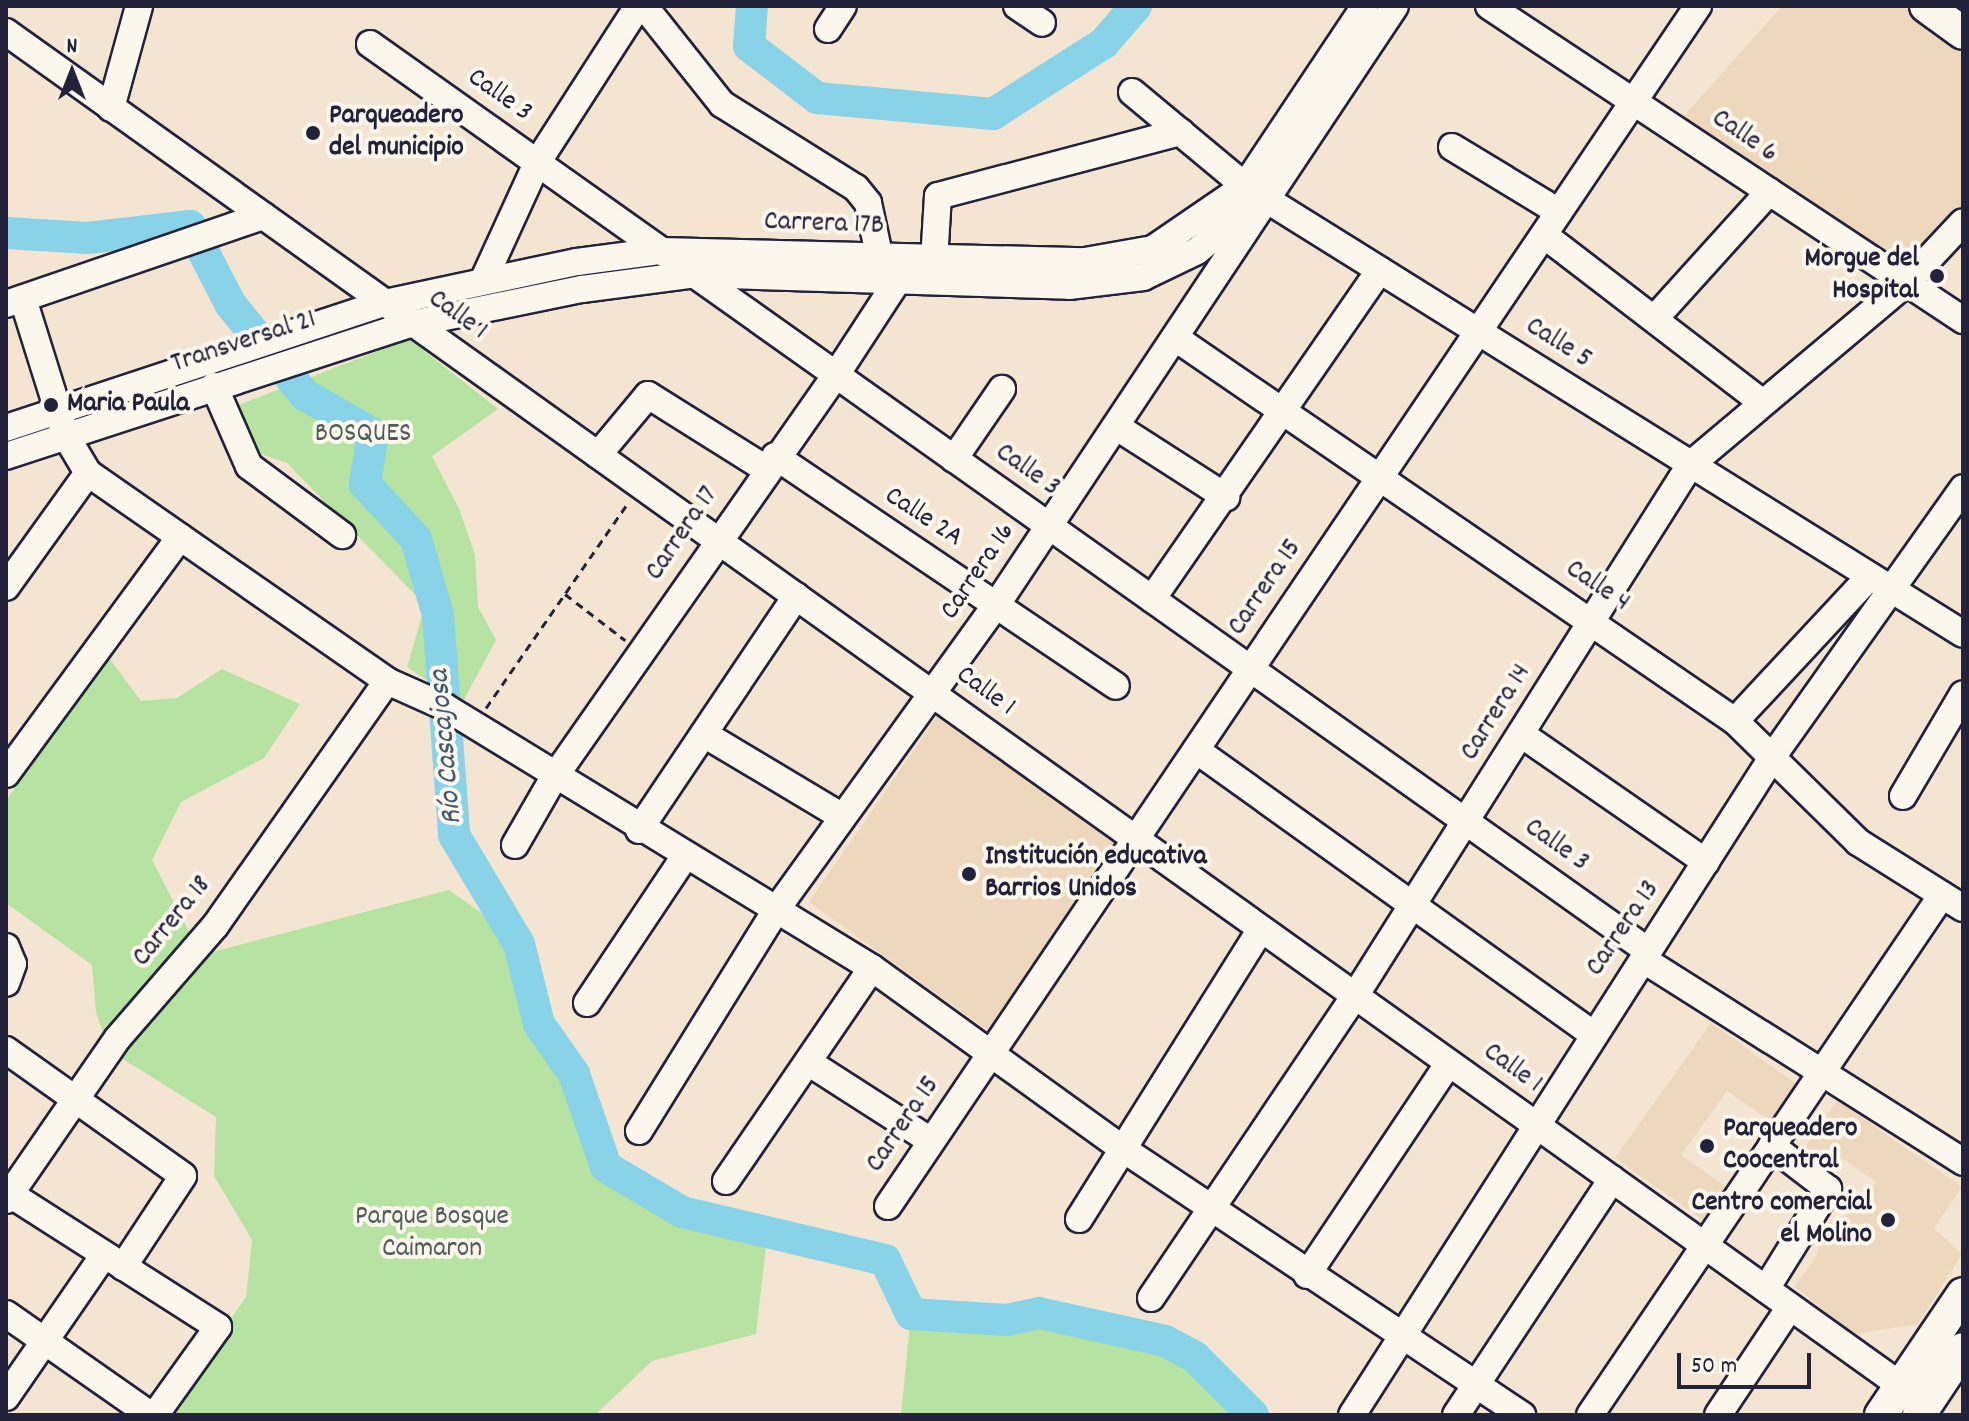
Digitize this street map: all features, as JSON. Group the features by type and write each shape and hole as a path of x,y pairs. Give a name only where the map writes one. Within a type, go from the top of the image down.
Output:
{"main road":[{"path":"1926,6 1963,33"},
{"path":"1915,1402 1963,1294"},
{"path":"1881,1415 1915,1402 1963,1349"}],"street":[{"path":"111,108 139,6"},
{"path":"484,279 537,163 638,6"},
{"path":"644,6 722,104 856,188 868,203 891,267"},
{"path":"828,29 843,6"},
{"path":"1017,6 1042,23"},
{"name":"Carrera 16","path":"639,1131 776,910 841,816 934,695 1245,240 1254,192 1365,6"},
{"name":"Carrera 16","path":"1254,192 1395,6"},
{"name":"Calle 6","path":"1489,6 1963,320"},
{"name":"Carrera 15","path":"888,1206 1698,6"},
{"name":"Calle 1","path":"6,32 411,324 1706,1243 1915,1402"},
{"name":"Calle 3","path":"370,44 1466,822 1646,956 1963,1162"},
{"name":"Calle 5","path":"1132,92 1254,192 1963,634"},
{"path":"934,261 935,204 946,193 1181,132"},
{"path":"1452,147 1559,212"},
{"name":"Carrera 17B","path":"341,332 385,303 484,279 661,251 891,267 1069,286 1143,277 1197,251 1254,192"},
{"name":"Carrera 17B","path":"411,324 696,274 891,267 934,261 1085,261 1153,249 1254,192"},
{"path":"1656,317 1769,192"},
{"path":"263,216 15,301 66,436 88,473 387,681 474,724 553,779 872,968 1123,1149 1307,1275 1404,1335 1522,1415"},
{"name":"Carrera 14","path":"1151,1298 1355,996 1690,465 1759,400 1906,283 1963,222"},
{"path":"1544,235 1656,317 1759,400"},
{"name":"Carrera 17","path":"515,845 553,779 771,462 836,375 891,267"},
{"path":"1152,599 1226,497 1380,270"},
{"name":"Transversal 21","path":"6,456 341,332 411,324"},
{"name":"Calle 4","path":"1177,339 1285,410 1735,721 1775,753 1858,842 1952,901"},
{"path":"6,428 56,411 216,377 249,466 342,535"},
{"path":"954,459 1002,389"},
{"name":"Calle 2A","path":"598,455 640,400 656,396 771,462 997,604 1116,686"},
{"path":"1117,427 1226,497"},
{"path":"6,587 88,473"},
{"name":"Carrera 13","path":"1352,1415 1533,1123 1591,1033 1646,956 1880,582 1963,488"},
{"path":"6,774 180,537"},
{"path":"1735,721 1880,582"},
{"path":"639,830 796,596"},
{"name":"Carrera 18","path":"8,1197 75,1098 215,926 387,681"},
{"path":"1903,796 1963,694"},
{"path":"704,734 841,816"},
{"path":"1521,734 1706,862"},
{"path":"1196,750 1591,1033"},
{"path":"587,1003 685,856"},
{"path":"1590,1415 1823,1071 1952,901"},
{"path":"1079,1219 1261,929"},
{"path":"6,947 13,964 6,983"},
{"path":"726,1181 872,968"},
{"path":"6,1050 180,1170 183,1181 44,1341 6,1397"},
{"path":"808,1062 931,1141"},
{"path":"1307,1275 1449,1063"},
{"path":"1766,1289 1828,1189 1772,1146"},
{"path":"1456,1415 1612,1179"},
{"path":"6,1314 153,1415 218,1327 8,1197"},
{"path":"1718,1415 1790,1307"}],"path":[{"path":"474,724 640,485"},
{"path":"565,594 642,652"}],"shaded area":[{"path":"1782,6 1926,6 1963,33 1963,222 1906,283 1673,128"},
{"name":"Institución educativa Barrios Unidos","path":"938,715 1127,846 1001,1040 809,902"},
{"path":"1711,1023 1802,1088 1776,1125 1727,1091 1681,1155 1729,1189 1706,1222 1615,1158"},
{"name":"Centro comercial el Molino","path":"1837,1100 1962,1187 1934,1228 1962,1254 1918,1324 1854,1334 1794,1286 1815,1259 1825,1227 1850,1213 1876,1182 1842,1158 1829,1175 1799,1157"}],"green space":[{"name":"BOSQUES","path":"409,339 498,409 432,456 460,511 475,555 478,607 496,640 462,703 407,667 425,605 287,463 252,451 231,408"},
{"name":"Parque Bosque Caimaron","path":"106,654 141,701 177,698 222,669 300,704 264,758 181,802 152,860 201,955 449,890 513,936 523,1026 566,1070 601,1175 679,1219 768,1229 756,1334 652,1361 595,1415 163,1415 246,1297 252,1240 214,1176 216,1117 110,1051 96,1012 92,965 6,903 6,801"},
{"path":"1039,1313 1165,1341 1195,1357 1253,1415 901,1415 911,1314 1007,1320"}],"waterway":[{"path":"752,6 749,46 817,98 993,114 1104,43 1136,6"},
{"name":"Río Cascajosa","path":"6,233 88,238 190,226 231,305 305,395 373,434 365,484 416,539 438,615 454,835 519,944 539,1024 574,1074 606,1167 682,1212 885,1260 911,1314 1007,1320 1039,1313 1165,1341 1195,1357 1253,1415"}],"place":[{"name":"Parqueadero del municipio","path":"313,133"},
{"name":"Morgue del Hospital","path":"1937,276"},
{"name":"Maria Paula","path":"51,405"},
{"name":"Institución educativa Barrios Unidos","path":"969,874"},
{"name":"Parqueadero Coocentral","path":"1707,1146"},
{"name":"Centro comercial el Molino","path":"1888,1220"}]}
